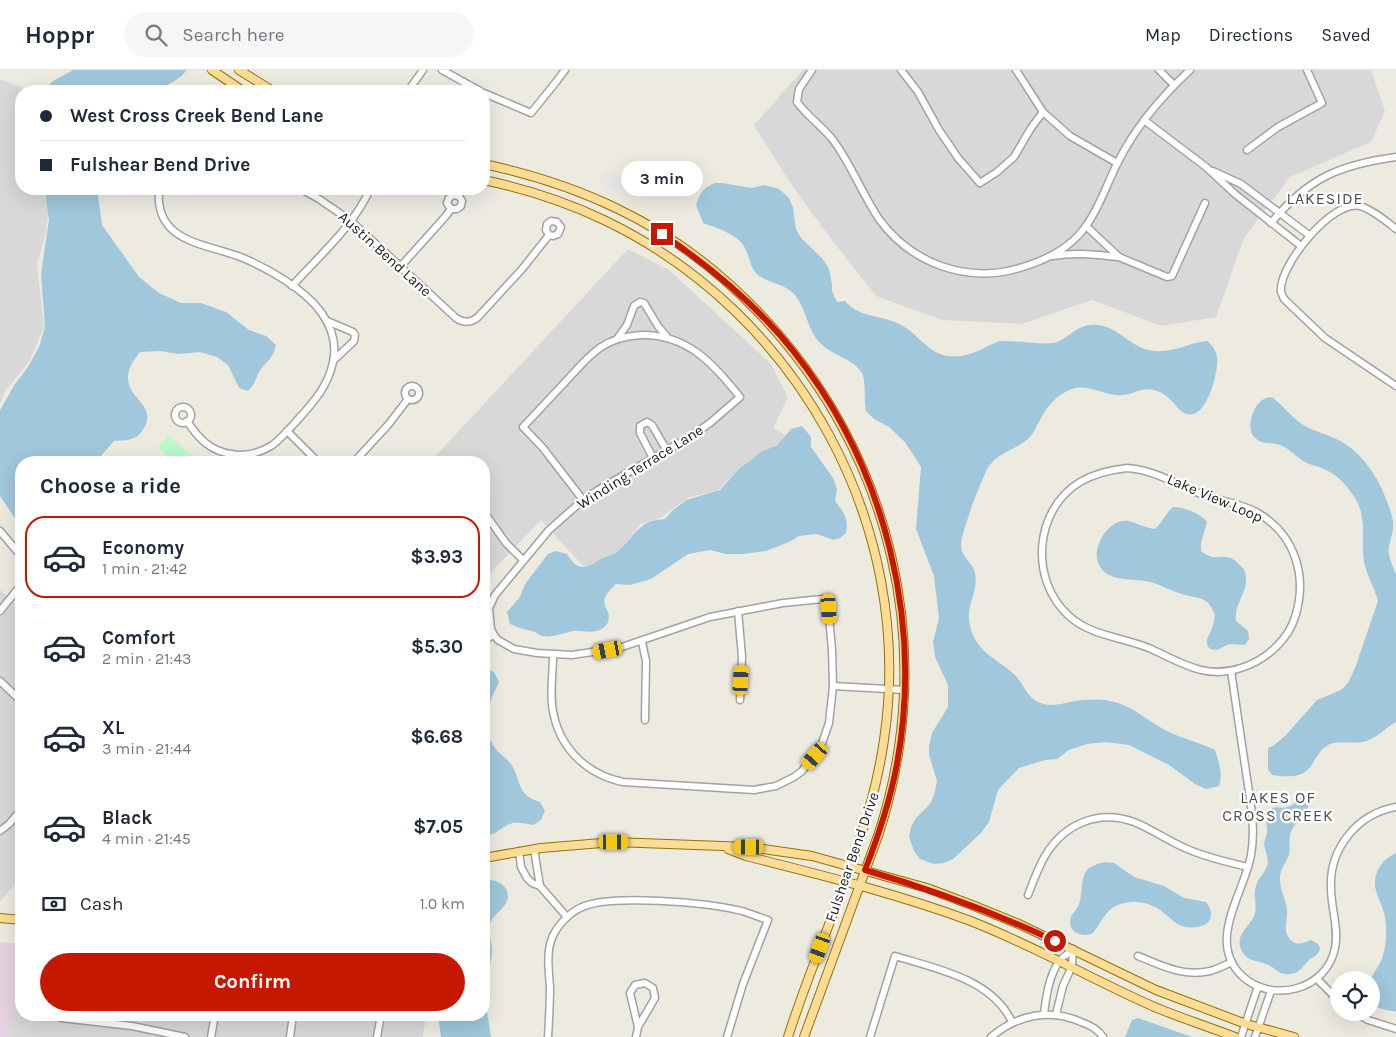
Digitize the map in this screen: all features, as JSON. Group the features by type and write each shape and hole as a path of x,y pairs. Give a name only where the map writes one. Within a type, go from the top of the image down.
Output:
{"main road":[{"path":"212,70 234,85"},
{"path":"240,70 264,85"},
{"name":"Fulshear Bend Drive","path":"490,165 519,172 565,187 617,208 662,234 711,269 755,309 795,353 835,413 864,470 885,528 898,589 904,644 905,690 902,730 893,784 881,825 804,1037"},
{"name":"Fulshear Bend Drive","path":"490,181 560,201 605,220 662,252 709,287 777,355 800,387 830,436 849,476 871,537 882,587 887,631 889,689 884,740 870,809 790,1037"},
{"path":"560,201 565,187"},
{"path":"744,320 755,309"},
{"path":"849,476 864,470"},
{"path":"490,857 534,849 614,842 658,843 749,847 783,851 850,866 927,888 972,905 1019,924 1156,990 1246,1024 1294,1037"},
{"path":"724,847 746,856 845,880 921,903 968,920 1013,938 1150,1005 1235,1037"},
{"path":"0,918 15,919"}],"street":[{"path":"412,85 423,70"},
{"path":"442,70 469,85"},
{"path":"490,96 530,113 565,70"},
{"path":"812,70 799,89 797,102 834,141 878,217 894,237 914,253 937,265 959,271 982,274 1007,272 1029,266 1050,256 1072,241 1086,226 1102,197 1117,163 1144,120 1158,101 1190,70"},
{"path":"901,70 918,92 939,130 958,158 980,183 997,172 1014,156 1031,128 1044,112"},
{"path":"1016,70 1044,112 1070,136 1117,163"},
{"path":"1159,70 1174,85"},
{"path":"1247,150 1278,127 1322,103 1306,70"},
{"path":"1144,120 1206,167 1235,194 1301,246"},
{"path":"1271,223 1279,212 1308,186 1327,174 1369,160 1396,156"},
{"path":"1206,167 1241,184 1309,235"},
{"path":"159,195 163,214 179,236 192,243 243,258 292,286 312,302 327,321 334,340 334,362"},
{"name":"Austin Bend Lane","path":"312,195 351,221 456,318 467,322 478,317 523,268 549,235"},
{"path":"292,286 351,221 367,195"},
{"path":"1050,256 1067,253 1119,257 1167,276 1172,276 1205,203"},
{"path":"1396,229 1382,218 1360,206 1350,206 1342,210 1320,224 1309,235 1285,275 1281,292 1284,299 1325,338 1396,386"},
{"path":"401,266 440,224 451,208"},
{"path":"1086,226 1119,257"},
{"path":"617,339 628,325 634,306 640,302 644,303 667,338"},
{"path":"187,421 198,437 213,448 233,455 253,454 270,447 287,431 323,390 334,362 356,337 352,331 327,321"},
{"path":"583,500 544,448 523,427 589,357 602,347 617,339 633,336 651,335 667,338"},
{"name":"Winding Terrace Lane","path":"490,609 491,602 523,560 549,530 583,500 612,481 667,451 710,423 740,397 708,360 694,350 667,338"},
{"path":"360,456 388,425 408,399"},
{"path":"654,458 640,433 640,426 644,423 647,422 652,425 667,451"},
{"path":"287,431 312,456"},
{"name":"Lake View Loop","path":"1127,468 1143,469 1207,496 1257,513 1283,535 1292,550 1298,566 1301,583 1300,601 1295,618 1288,633 1276,647 1261,659 1231,671 1197,670 1149,648 1098,633 1069,616 1058,604 1050,589 1044,574 1042,556 1042,539 1047,520 1055,506 1066,493 1079,482 1096,474 1127,468"},
{"path":"490,520 506,543 523,560"},
{"path":"0,531 15,549"},
{"path":"0,611 15,592"},
{"path":"490,637 494,635 507,646 514,649 553,655 597,652 642,642 710,618 738,611 817,598 822,599 826,602 829,609 833,686 830,723 821,746 808,763 794,777 785,782 754,790 623,782 602,776 577,759 559,733 552,706 553,655"},
{"path":"738,611 742,657 740,700"},
{"name":"Winding Terrace Lane","path":"490,620 494,635"},
{"path":"642,642 646,667 645,720"},
{"path":"1231,671 1252,816 1252,843 1248,867 1227,927 1226,938 1232,962 1242,975 1258,986 1271,991 1286,991 1302,987 1317,979 1330,962 1335,949 1336,933 1330,889 1333,862 1340,846 1350,833 1365,820 1379,812 1396,807"},
{"path":"0,680 15,694"},
{"path":"833,686 905,690"},
{"path":"0,831 15,816"},
{"path":"1028,895 1044,857 1052,845 1077,824 1106,816 1139,824 1183,848 1204,856 1248,867"},
{"path":"534,849 540,886 566,918"},
{"path":"519,851 523,873 532,883 540,886"},
{"path":"548,1037 550,945 557,929 566,918 580,908 606,900 690,903 743,912 768,920 743,984 727,1037"},
{"path":"1044,1014 1049,987 1060,960 1073,949"},
{"path":"1056,1014 1063,986 1072,966 1073,949"},
{"path":"870,1037 895,956 941,970 973,984 987,992 998,1002 1012,1022"},
{"path":"1138,956 1165,967 1188,972 1211,971 1232,962"},
{"path":"1317,979 1330,992"},
{"path":"636,1037 638,1027 655,998 653,988 645,982 635,985 630,993 638,1027"},
{"path":"1241,1037 1258,986"},
{"path":"1255,1037 1271,991"},
{"path":"991,1037 1012,1022 1044,1014 1056,1014 1093,1027 1103,1037"},
{"path":"96,1021 185,1037"},
{"path":"211,1037 214,1021"},
{"path":"290,1037 292,1021"},
{"path":"377,1037 380,1021"},
{"path":"1371,1021 1396,1029"}],"shaded area":[{"path":"803,70 1371,70 1385,111 1371,142 1290,177 1244,238 1216,317 1161,326 1092,300 1022,324 942,320 876,296 791,184 754,125"},
{"path":"0,79 16,85 15,195 44,195 48,214 46,233 37,264 44,327 29,362 5,391 0,404"},
{"path":"605,169 629,179 624,190 617,187 615,191 599,183"},
{"path":"628,249 669,270 771,364 788,397 773,428 786,435 778,443 747,462 717,491 689,497 660,518 640,524 622,548 587,570 541,520 490,574 490,456 436,456"},
{"path":"0,590 15,603 15,885 0,901"},
{"path":"0,942 15,943 15,1005 9,1037 0,1037"},
{"path":"15,1005 15,1021 425,1021 423,1037 9,1037"}],"green space":[{"path":"169,435 192,456 167,456 158,447"}],"water":[{"path":"73,70 186,70 180,77 167,85 49,85"},
{"path":"715,183 752,188 764,185 779,189 789,198 793,208 796,229 801,238 822,258 829,269 832,291 837,302 845,301 862,313 890,320 903,326 930,348 943,355 965,355 1000,341 1057,342 1081,327 1090,325 1099,325 1114,330 1134,344 1148,350 1172,350 1207,341 1213,346 1217,358 1217,366 1212,389 1201,409 1194,414 1185,414 1165,395 1147,389 1116,395 1078,388 1072,389 1056,398 1045,411 1031,436 993,461 989,466 972,505 961,545 963,553 972,566 976,579 969,614 971,631 975,640 986,653 1016,676 1033,699 1048,705 1095,699 1123,705 1171,733 1215,750 1221,772 1219,786 1206,789 1195,784 1169,765 1129,745 1106,742 1087,744 1069,750 1057,759 1045,760 1019,768 998,790 989,822 980,834 953,859 944,863 934,864 920,859 914,851 909,837 911,827 916,818 930,804 934,795 937,781 929,755 929,746 932,733 948,707 948,685 935,657 933,642 939,618 934,576 916,529 921,467 905,442 889,427 874,419 866,411 862,373 848,360 830,351 819,342 795,295 787,288 758,275 753,269 745,248 737,239 727,232 703,223 696,205 702,191"},
{"path":"45,195 98,195 102,225 139,277 159,293 181,303 201,303 226,312 249,330 266,336 276,345 272,356 261,369 248,391 239,388 228,365 217,357 200,352 178,354 160,351 140,352 130,367 128,380 131,390 146,409 147,421 141,432 135,438 114,441 101,456 15,456 15,518 0,496 0,410 39,347 45,327 41,274 49,220"},
{"path":"1272,397 1300,423 1342,442 1360,456 1380,484 1393,520 1389,553 1396,575 1396,722 1368,741 1328,745 1305,772 1295,776 1272,775 1268,770 1268,748 1286,735 1317,700 1341,690 1348,683 1378,601 1364,562 1361,512 1358,503 1350,491 1340,479 1331,473 1305,462 1283,446 1261,442 1252,434 1251,423 1254,411 1265,398"},
{"path":"802,426 811,437 811,447 833,478 837,489 835,501 843,512 847,524 846,533 840,538 833,540 817,534 799,536 766,551 726,554 710,550 688,554 651,579 630,585 616,584 609,591 604,601 609,617 608,622 605,627 598,631 573,631 554,636 542,636 533,631 510,624 507,612 520,597 525,584 548,554 556,551 567,554 575,564 587,567 613,554 622,548 645,524 665,519 686,500 720,490 740,468 761,452 777,445 791,429"},
{"path":"1173,507 1192,511 1207,522 1201,551 1214,557 1231,558 1243,568 1246,582 1237,607 1236,621 1248,631 1249,639 1245,645 1229,644 1217,650 1210,649 1207,639 1215,615 1211,606 1205,600 1180,594 1150,582 1123,579 1109,575 1099,566 1097,551 1102,538 1110,527 1122,521 1129,521 1155,529"},
{"path":"490,670 494,672 499,682 490,703"},
{"path":"490,739 497,750 511,764 523,791 527,796 540,802 545,811 541,820 533,825 513,823 490,834"},
{"path":"1302,797 1307,800 1308,810 1291,832 1289,855 1280,876 1287,910 1286,932 1298,944 1311,940 1318,944 1320,948 1317,954 1299,971 1286,974 1280,973 1269,965 1254,961 1244,955 1240,941 1255,913 1256,886 1268,863 1264,844 1267,832 1266,815 1271,809 1288,807"},
{"path":"1396,853 1396,1012 1380,1008 1380,971 1375,971 1383,955 1386,927 1383,910 1376,891 1375,879 1379,868"},
{"path":"1114,863 1134,877 1164,886 1184,898 1206,902 1211,912 1210,920 1203,926 1185,927 1174,922 1153,906 1142,902 1130,902 1111,909 1093,933 1084,935 1076,932 1073,930 1070,922 1079,904 1086,872 1096,864"},
{"path":"490,880 502,885 508,893 505,905 492,919 490,924"},
{"path":"490,938 492,946 490,965"},
{"path":"1138,1018 1192,1037 1125,1037 1132,1020"},
{"path":"439,1021 488,1021 491,1037 441,1037"}],"district":[{"name":"LAKESIDE","path":"1325,198"},
{"name":"LAKES OF CROSS CREEK","path":"1278,806"}],"route":[{"path":"662,234 699,259 736,290 795,353 835,413 858,457 885,528 898,589 904,636 904,710 893,784 865,870 927,888 1019,924 1055,941"}]}
